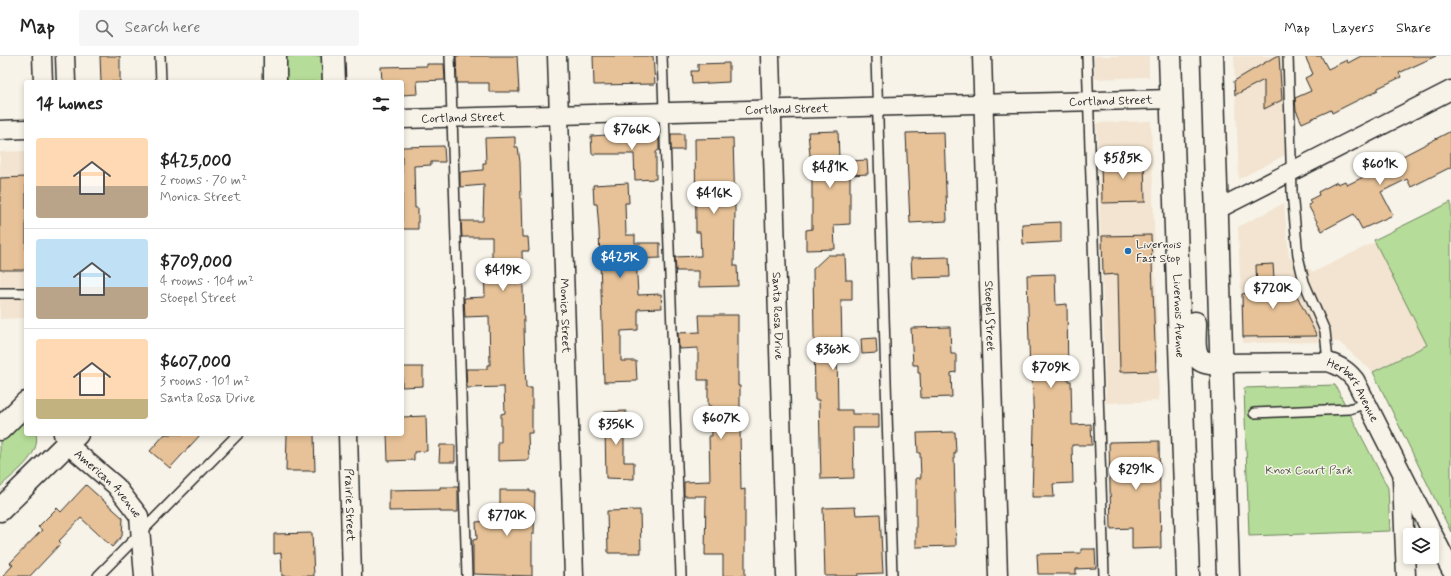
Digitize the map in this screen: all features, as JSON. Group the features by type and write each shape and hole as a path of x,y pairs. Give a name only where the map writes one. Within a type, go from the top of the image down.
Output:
{"main road":[{"path":"275,56 275,80"},
{"path":"333,56 334,80"},
{"name":"Livernois Avenue","path":"1170,56 1188,576"},
{"path":"1212,56 1228,576"},
{"path":"1175,178 1192,227 1197,356 1206,364 1221,363"},
{"path":"0,429 24,405"},
{"path":"0,510 69,437"}],"street":[{"path":"42,56 43,80"},
{"path":"65,56 66,80"},
{"name":"Monica Street","path":"557,56 574,576"},
{"name":"Santa Rosa Drive","path":"770,56 786,576"},
{"name":"Stoepel Street","path":"982,56 998,576"},
{"path":"1216,210 1451,90"},
{"name":"Cortland Street","path":"404,119 1172,98"},
{"path":"0,130 24,129"},
{"name":"Herbert Avenue","path":"1221,363 1328,362 1342,367 1350,372 1451,570"},
{"name":"Prairie Street","path":"348,436 352,576"},
{"name":"American Avenue","path":"69,437 116,486 139,516 144,576"},
{"path":"1402,473 1406,576"}],"lane":[{"path":"160,56 161,80"},
{"path":"450,56 467,576"},
{"path":"662,56 681,576"},
{"path":"876,56 892,576"},
{"path":"1087,56 1104,576"},
{"path":"1288,56 1292,171 1298,256 1304,282 1325,331 1328,362"},
{"path":"0,293 24,293"},
{"path":"1254,413 1349,409 1367,403"},
{"path":"98,576 140,531 236,436"}],"shaded area":[{"path":"1094,56 1149,56 1149,77 1095,79"},
{"path":"1234,56 1281,56 1285,155 1239,179"},
{"path":"1151,121 1159,401 1106,403 1097,123"},
{"path":"24,151 24,318 0,319 0,152"},
{"path":"1284,203 1289,257 1314,272 1375,242 1428,345 1373,372 1339,342 1243,343 1238,227"}],"green space":[{"path":"286,56 321,56 322,80 287,80"},
{"path":"1451,202 1451,532 1373,372 1427,345 1374,240"},
{"name":"Knox Court Park","path":"1335,385 1388,488 1390,531 1249,536 1244,388"},
{"path":"18,423 24,424 24,436 36,436 34,450 30,457 19,470 0,487 0,437"}],"building":[{"path":"100,56 120,56 120,80 101,80"},
{"path":"456,56 517,56 519,92 489,92 489,83 457,83"},
{"path":"593,56 653,56 655,84 594,85"},
{"path":"1276,56 1279,56 1282,100 1264,109 1264,80 1235,95 1234,81"},
{"path":"1305,56 1321,56 1328,69 1347,60 1348,63 1361,56 1436,56 1399,73 1401,77 1332,113 1331,110 1302,123 1296,110 1295,98 1311,91 1305,78 1313,74"},
{"path":"729,63 729,82 692,84 691,71 698,71 698,64"},
{"path":"427,64 444,64 445,80 417,81 418,94 404,95 404,80 382,80 381,67 427,66"},
{"path":"838,131 839,158 849,158 849,161 867,160 868,174 850,175 850,224 834,225 835,249 806,250 806,230 812,229 812,179 808,132"},
{"path":"1451,131 1451,167 1411,187 1407,179 1381,192 1393,215 1362,229 1354,214 1322,231 1308,205 1311,204 1309,200 1319,195 1318,192 1337,182 1338,184 1345,181 1347,185 1398,160 1397,159"},
{"path":"944,132 947,221 910,223 906,133"},
{"path":"641,133 659,134 659,150 656,152 656,179 635,180 634,154 592,154 591,136"},
{"path":"671,134 684,134 684,150 671,150"},
{"path":"515,137 515,147 518,147 520,162 522,237 528,237 529,251 522,251 526,388 532,388 532,433 528,433 529,460 498,461 498,442 501,442 501,414 505,413 504,387 467,388 466,369 487,369 487,365 490,365 489,316 465,317 464,298 485,297 484,265 492,264 492,237 462,237 461,221 483,221 484,185 460,187 460,172 483,170 483,163 486,163 485,138"},
{"path":"733,138 735,210 734,266 737,266 738,286 699,287 699,271 676,271 675,257 701,256 700,232 696,232 695,139"},
{"path":"444,146 445,162 431,162 431,165 414,166 415,208 418,208 418,229 404,229 404,147"},
{"path":"1144,158 1145,202 1102,203 1101,159"},
{"path":"24,177 24,270 0,270 0,178"},
{"path":"628,183 629,203 625,203 626,235 635,235 635,243 660,243 660,258 636,259 638,295 661,294 662,308 638,309 638,330 621,331 621,361 636,361 637,381 604,382 599,230 597,204 594,204 593,185"},
{"path":"1061,222 1061,242 1023,244 1022,224"},
{"path":"1151,235 1156,371 1120,372 1118,274 1103,275 1102,236"},
{"path":"828,255 845,255 846,280 852,280 852,300 841,300 842,345 838,345 837,350 838,410 852,410 852,414 879,414 879,428 853,428 854,478 821,479 819,400 815,400 813,269"},
{"path":"949,257 950,277 912,278 911,258"},
{"path":"1273,264 1275,292 1295,292 1317,336 1243,337 1242,294 1257,292 1256,265"},
{"path":"1055,274 1056,305 1067,304 1068,381 1071,381 1072,425 1091,424 1092,445 1072,445 1073,483 1053,484 1054,497 1032,497 1034,427 1032,376 1030,376 1027,275"},
{"path":"699,315 738,315 738,386 740,386 740,418 743,418 743,429 740,429 741,490 745,489 745,576 723,576 723,555 705,555 706,496 684,496 684,482 710,481 709,436 712,436 711,406 708,406 708,380 698,380 698,348 679,349 678,333 700,332"},
{"path":"950,327 951,354 956,354 956,372 951,373 952,397 921,398 920,373 918,373 918,365 913,365 911,328"},
{"path":"876,338 877,353 862,354 861,339"},
{"path":"404,367 423,367 423,386 404,387"},
{"path":"626,411 627,430 624,430 624,462 634,462 634,479 606,478 605,429 600,429 600,416 604,416 604,412"},
{"path":"426,416 427,451 414,452 414,460 388,461 387,436 404,436 404,417"},
{"path":"955,432 956,546 916,547 916,478 921,478 920,453 918,453 917,433"},
{"path":"163,436 199,436 170,468 150,451"},
{"path":"287,436 314,436 315,471 286,471"},
{"path":"1159,441 1161,548 1132,549 1132,528 1111,529 1109,442"},
{"path":"440,445 455,445 455,462 439,462"},
{"path":"86,485 123,518 122,536 112,547 81,518 59,541 61,543 30,576 3,576 13,565 10,563 42,530 38,527 57,508 61,512"},
{"path":"440,487 458,487 458,512 440,512 440,510 389,511 389,490 440,489"},
{"path":"500,490 530,490 530,492 535,492 534,534 532,534 532,576 473,574 473,540 477,539 476,522 500,520"},
{"path":"855,507 856,515 880,514 883,573 858,574 858,576 825,576 823,508"},
{"path":"640,510 641,553 608,553 607,511"},
{"path":"312,533 314,576 282,576 281,553 274,554 274,534"},
{"path":"1081,549 1095,549 1096,568 1076,569 1076,574 1038,574 1037,554 1081,553"}],"place":[{"name":"Livernois Fast Stop","path":"1128,251"}]}
